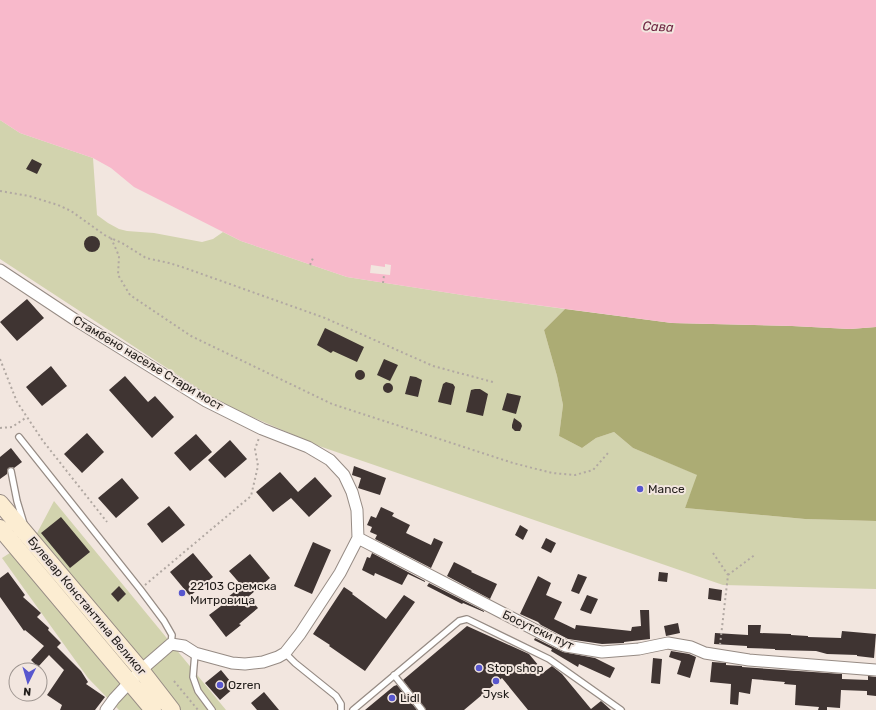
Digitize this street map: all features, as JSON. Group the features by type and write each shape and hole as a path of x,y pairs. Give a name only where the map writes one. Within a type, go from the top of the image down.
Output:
{"main road":[{"name":"Булевар Константина Великог","path":"0,503 141,670 172,710"},
{"name":"Булевар Константина Великог","path":"0,528 153,710"}],"street":[{"name":"Стамбено насеље Стари мост","path":"0,270 206,401 262,429 308,447 330,460 344,475 352,492 357,510 358,538 340,573 300,634 285,653 263,662 245,664 232,663 195,653 184,646 171,644"},
{"name":"Босутски пут","path":"358,538 566,646 602,652 639,649 668,643 690,647 705,653 719,656 749,660 876,670"},
{"path":"106,710 114,699 130,684 141,670 171,644"}],"lane":[{"path":"19,437 164,621 172,635 171,644"},
{"path":"10,471 17,501 28,536"},
{"path":"353,710 458,621 467,620 549,659 621,710"},
{"path":"195,653 193,678 198,691 212,710"},
{"path":"285,653 336,696 341,704 341,710"},
{"path":"394,675 422,710"}],"path":[{"path":"0,190 29,196 58,205 71,211 111,238 146,258 185,268 325,318 433,366 493,382"},
{"path":"111,238 119,256 118,275 130,295 192,336 332,404 513,463 552,473 575,476 593,470 608,453"},
{"path":"310,265 313,258"},
{"path":"383,283 384,275"},
{"path":"0,360 17,402 43,441 107,522"},
{"path":"0,428 12,428 27,417"},
{"path":"140,589 251,496 258,466 255,449 262,429"},
{"path":"713,553 728,575 719,656"},
{"path":"728,575 756,554"},
{"path":"174,681 198,710"}],"green space":[{"path":"0,120 20,133 93,158 97,215 119,229 154,233 202,242 213,239 223,232 241,241 347,277 565,309 544,330 557,376 563,405 559,436 582,448 596,438 614,432 633,448 698,475 685,508 805,519 876,521 876,589 723,585 319,446 222,404 0,259"},
{"path":"565,309 672,323 850,329 876,327 876,521 805,519 685,508 697,475 633,448 614,432 596,438 582,448 559,436 563,405 557,376 544,330"},
{"path":"54,501 226,710 119,710 88,678 2,558 35,537"}],"water":[{"name":"Сава","path":"0,0 876,0 876,327 850,329 672,323 469,296 347,277 241,241 134,187 111,168 93,158 20,133 0,120"}],"pier":[{"path":"385,264 391,265 390,275 370,273 371,265 385,267"}],"building":[{"path":"32,159 42,164 37,174 26,169"},
{"path":"89,236 95,236 100,241 98,250 95,252 89,252 84,247 84,241"},
{"path":"27,299 44,318 17,341 0,322"},
{"path":"325,328 364,347 357,362 333,351 331,353 317,345"},
{"path":"384,359 398,365 390,381 377,375"},
{"path":"51,366 67,386 42,406 26,387"},
{"path":"360,370 365,375 360,380 355,375"},
{"path":"125,376 148,402 155,396 174,417 152,438 109,390"},
{"path":"410,376 422,380 418,397 405,394"},
{"path":"446,382 453,384 455,387 451,405 438,402 443,384"},
{"path":"388,383 393,388 388,393 383,388"},
{"path":"480,389 488,394 483,416 466,412 471,390"},
{"path":"507,393 521,396 516,414 502,410"},
{"path":"514,418 521,423 522,426 520,431 515,431 512,428"},
{"path":"87,433 104,452 82,473 64,454"},
{"path":"196,434 212,452 190,471 174,453"},
{"path":"230,440 247,459 225,478 208,460"},
{"path":"11,448 22,462 14,468 9,468 7,470 7,474 0,479 0,457"},
{"path":"354,466 386,478 380,495 358,488 361,478 352,475"},
{"path":"280,472 298,492 315,477 332,496 309,517 291,498 273,512 256,492"},
{"path":"122,478 139,498 116,518 98,498"},
{"path":"169,506 185,525 162,543 147,524"},
{"path":"381,507 394,513 392,516 410,525 406,533 431,545 434,538 443,542 431,568 375,539 377,535 370,532 372,527 367,525 371,516 376,518"},
{"path":"61,517 90,552 70,568 41,533"},
{"path":"520,525 528,530 523,540 515,535"},
{"path":"546,538 556,543 551,553 541,548"},
{"path":"313,542 331,550 312,594 294,586"},
{"path":"193,553 213,577 190,596 170,572"},
{"path":"372,553 425,582 408,574 402,585 375,573 374,576 362,570 367,557 370,558"},
{"path":"250,554 270,578 248,597 258,608 226,637 209,615 229,600 228,597 242,586 229,571"},
{"path":"454,562 497,584 490,599 447,576"},
{"path":"8,572 25,595 23,597 41,613 37,617 49,628 48,630 61,643 57,647 81,671 88,682 86,684 105,697 95,710 60,710 62,705 48,696 64,670 49,655 43,662 33,662 31,660 44,646 25,630 24,631 0,597 0,578"},
{"path":"659,572 668,573 667,582 658,581"},
{"path":"578,574 587,577 579,594 571,591"},
{"path":"538,576 551,583 546,595 562,602 554,619 575,629 576,625 631,631 632,627 641,626 640,610 649,610 650,639 624,643 602,644 568,639 538,622 520,614"},
{"path":"429,583 484,612 463,603 462,604 427,586"},
{"path":"119,586 126,594 118,602 111,594"},
{"path":"344,587 386,619 404,595 415,602 365,671 313,634"},
{"path":"709,588 722,590 721,601 708,599"},
{"path":"587,595 598,599 591,614 580,610"},
{"path":"678,623 680,633 666,636 664,626"},
{"path":"748,625 761,625 760,633 791,634 808,637 841,638 842,631 876,634 874,658 857,655 827,654 816,651 775,650 747,648 747,646 714,644 715,633 748,635"},
{"name":"Stop shop","path":"467,626 529,654 544,672 552,666 562,674 591,709 601,701 611,710 528,710 502,678 464,710 426,710 403,680"},
{"path":"535,638 563,652 595,658 615,668 610,678 579,664 578,667 551,651 552,649 534,640"},
{"path":"671,651 689,654 696,657 690,678 677,674 681,661 669,657"},
{"path":"653,658 662,659 660,684 651,683"},
{"path":"712,662 726,663 726,665 742,667 842,674 842,679 868,680 868,676 876,677 876,696 867,695 867,691 841,690 840,708 827,707 827,710 818,710 819,707 795,705 796,685 784,684 785,682 752,679 750,694 739,692 738,705 730,704 731,684 710,682"},
{"path":"221,670 235,687 220,700 205,683"},
{"name":"Lidl","path":"397,685 417,710 365,710 394,686"},
{"path":"264,692 279,710 257,710 251,703"}],"place":[{"name":"Mance","path":"640,489"},
{"name":"22103 Сремска Митровица","path":"182,593"},
{"name":"Stop shop","path":"479,668"},
{"name":"Jysk","path":"496,681"},
{"name":"Ozren","path":"220,685"},
{"name":"Lidl","path":"392,698"}]}
